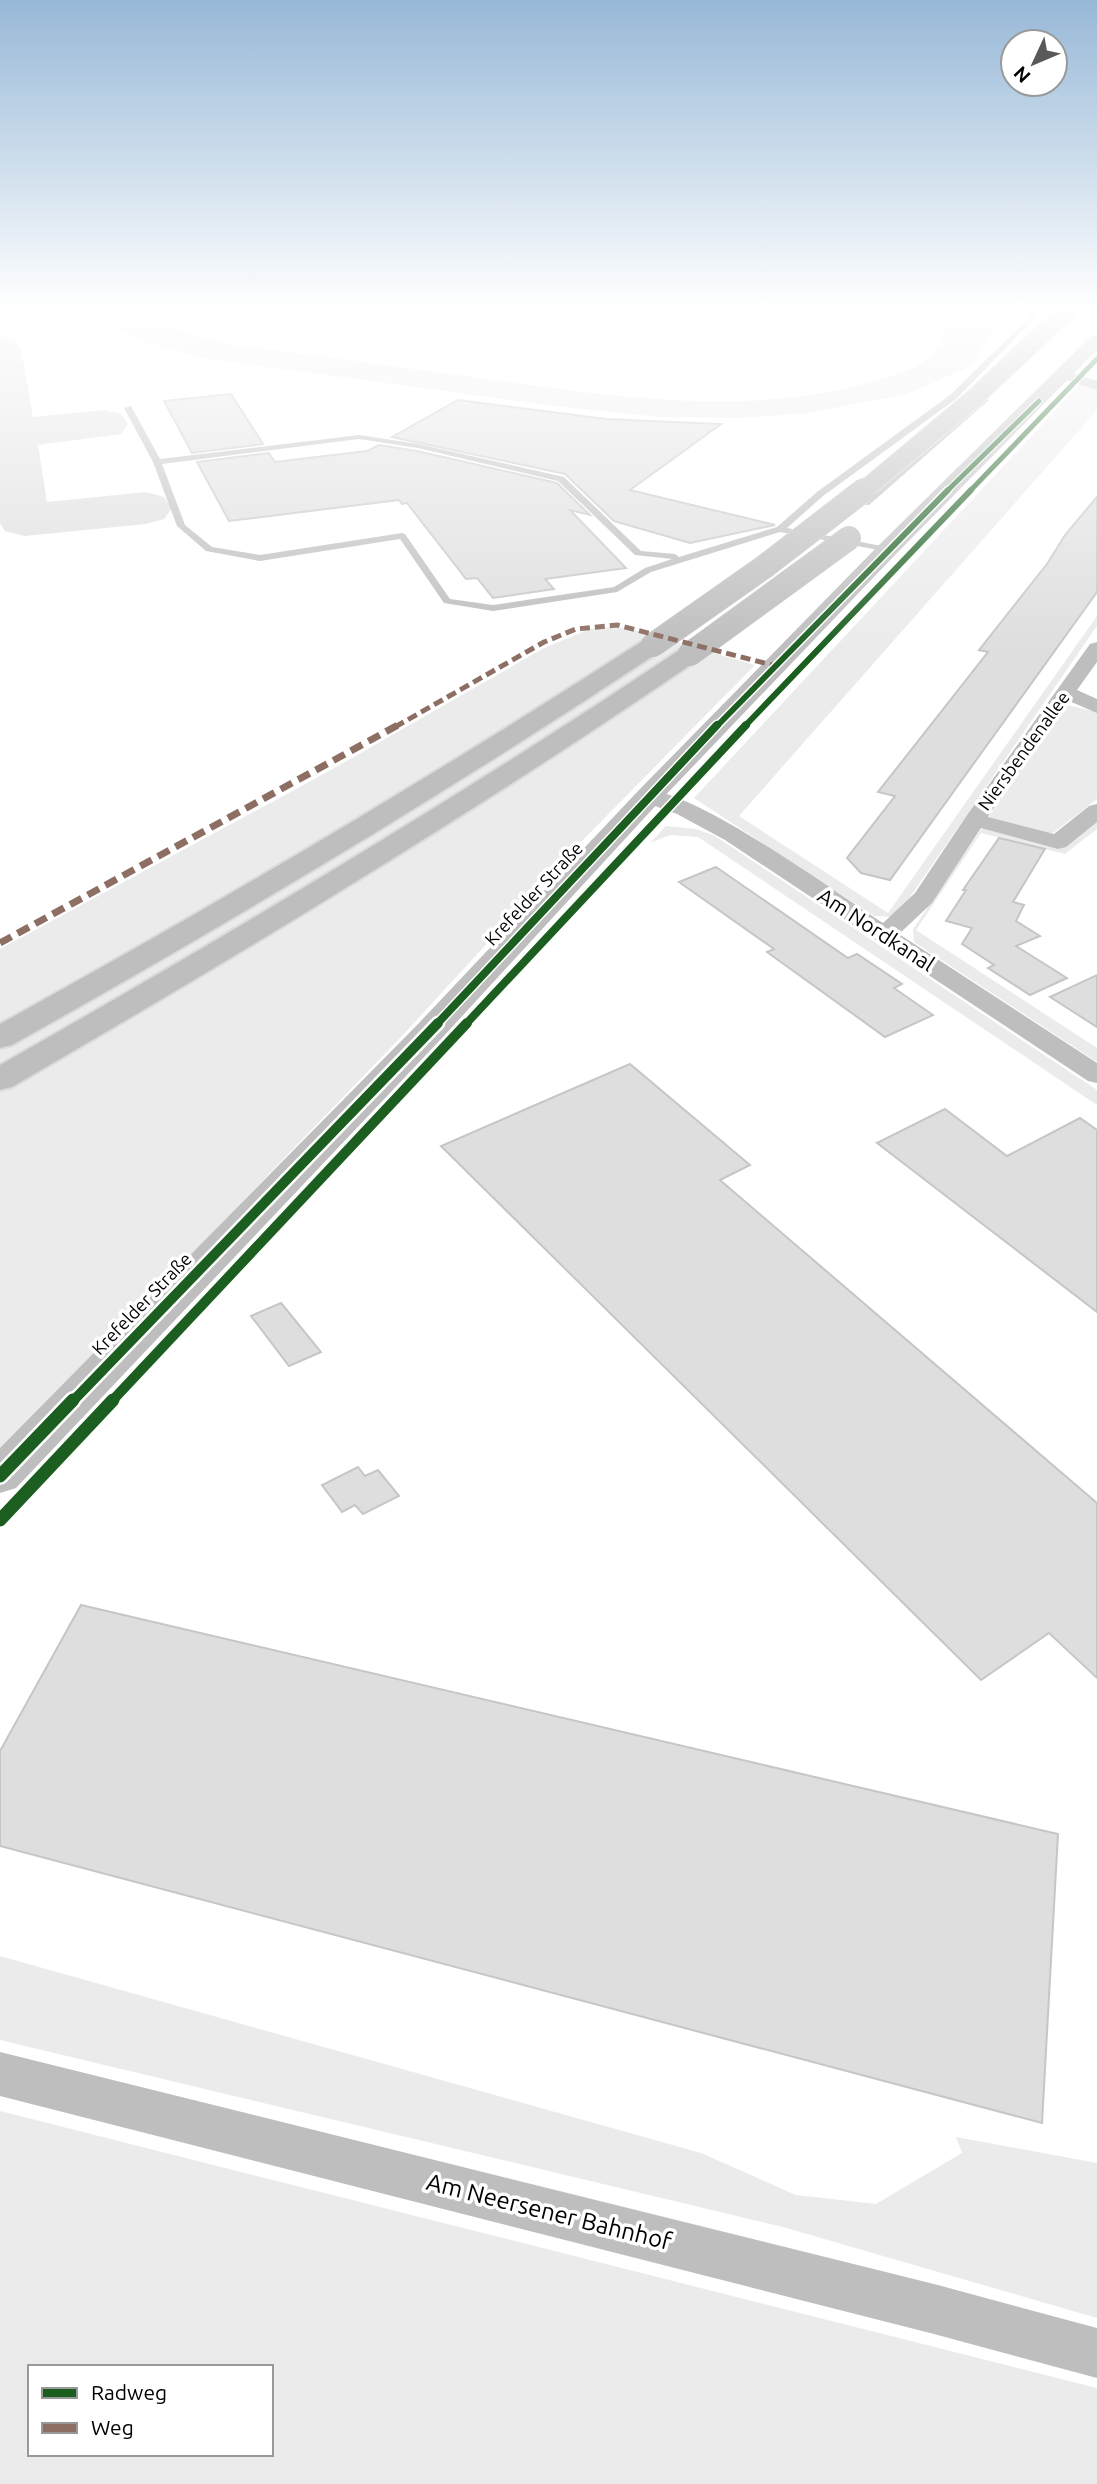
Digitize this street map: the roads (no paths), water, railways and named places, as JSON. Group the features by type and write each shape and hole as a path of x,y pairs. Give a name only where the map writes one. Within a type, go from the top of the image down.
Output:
{"main road":[{"path":"0,1038 323,853 511,738 653,645 796,544 910,455 947,422"},
{"path":"0,1079 221,952 516,770 690,654 799,576 918,482 987,422"},
{"name":"Krefelder Straße","path":"0,1476 431,1030 649,796 887,550 1017,422"}],"street":[{"name":"Niersbendenallee","path":"884,935 924,898 975,820 1097,648"},
{"path":"1067,692 1097,707"},
{"name":"Am Nordkanal","path":"649,796 685,809 733,835 1097,1075"},
{"name":"Niersbendenallee","path":"975,820 1058,842 1097,811"},
{"name":"Am Neersener Bahnhof","path":"0,2074 1097,2353"}],"lane":[{"path":"135,422 157,462 181,526 209,549 260,558 402,536 447,601 493,608 617,589 648,570 680,558 780,529 820,494 919,422"},
{"path":"843,499 866,503 960,422"},
{"path":"157,462 359,437 418,446 561,479 638,553 680,558"},
{"path":"820,494 831,496"},
{"path":"780,529 887,550"}]}
